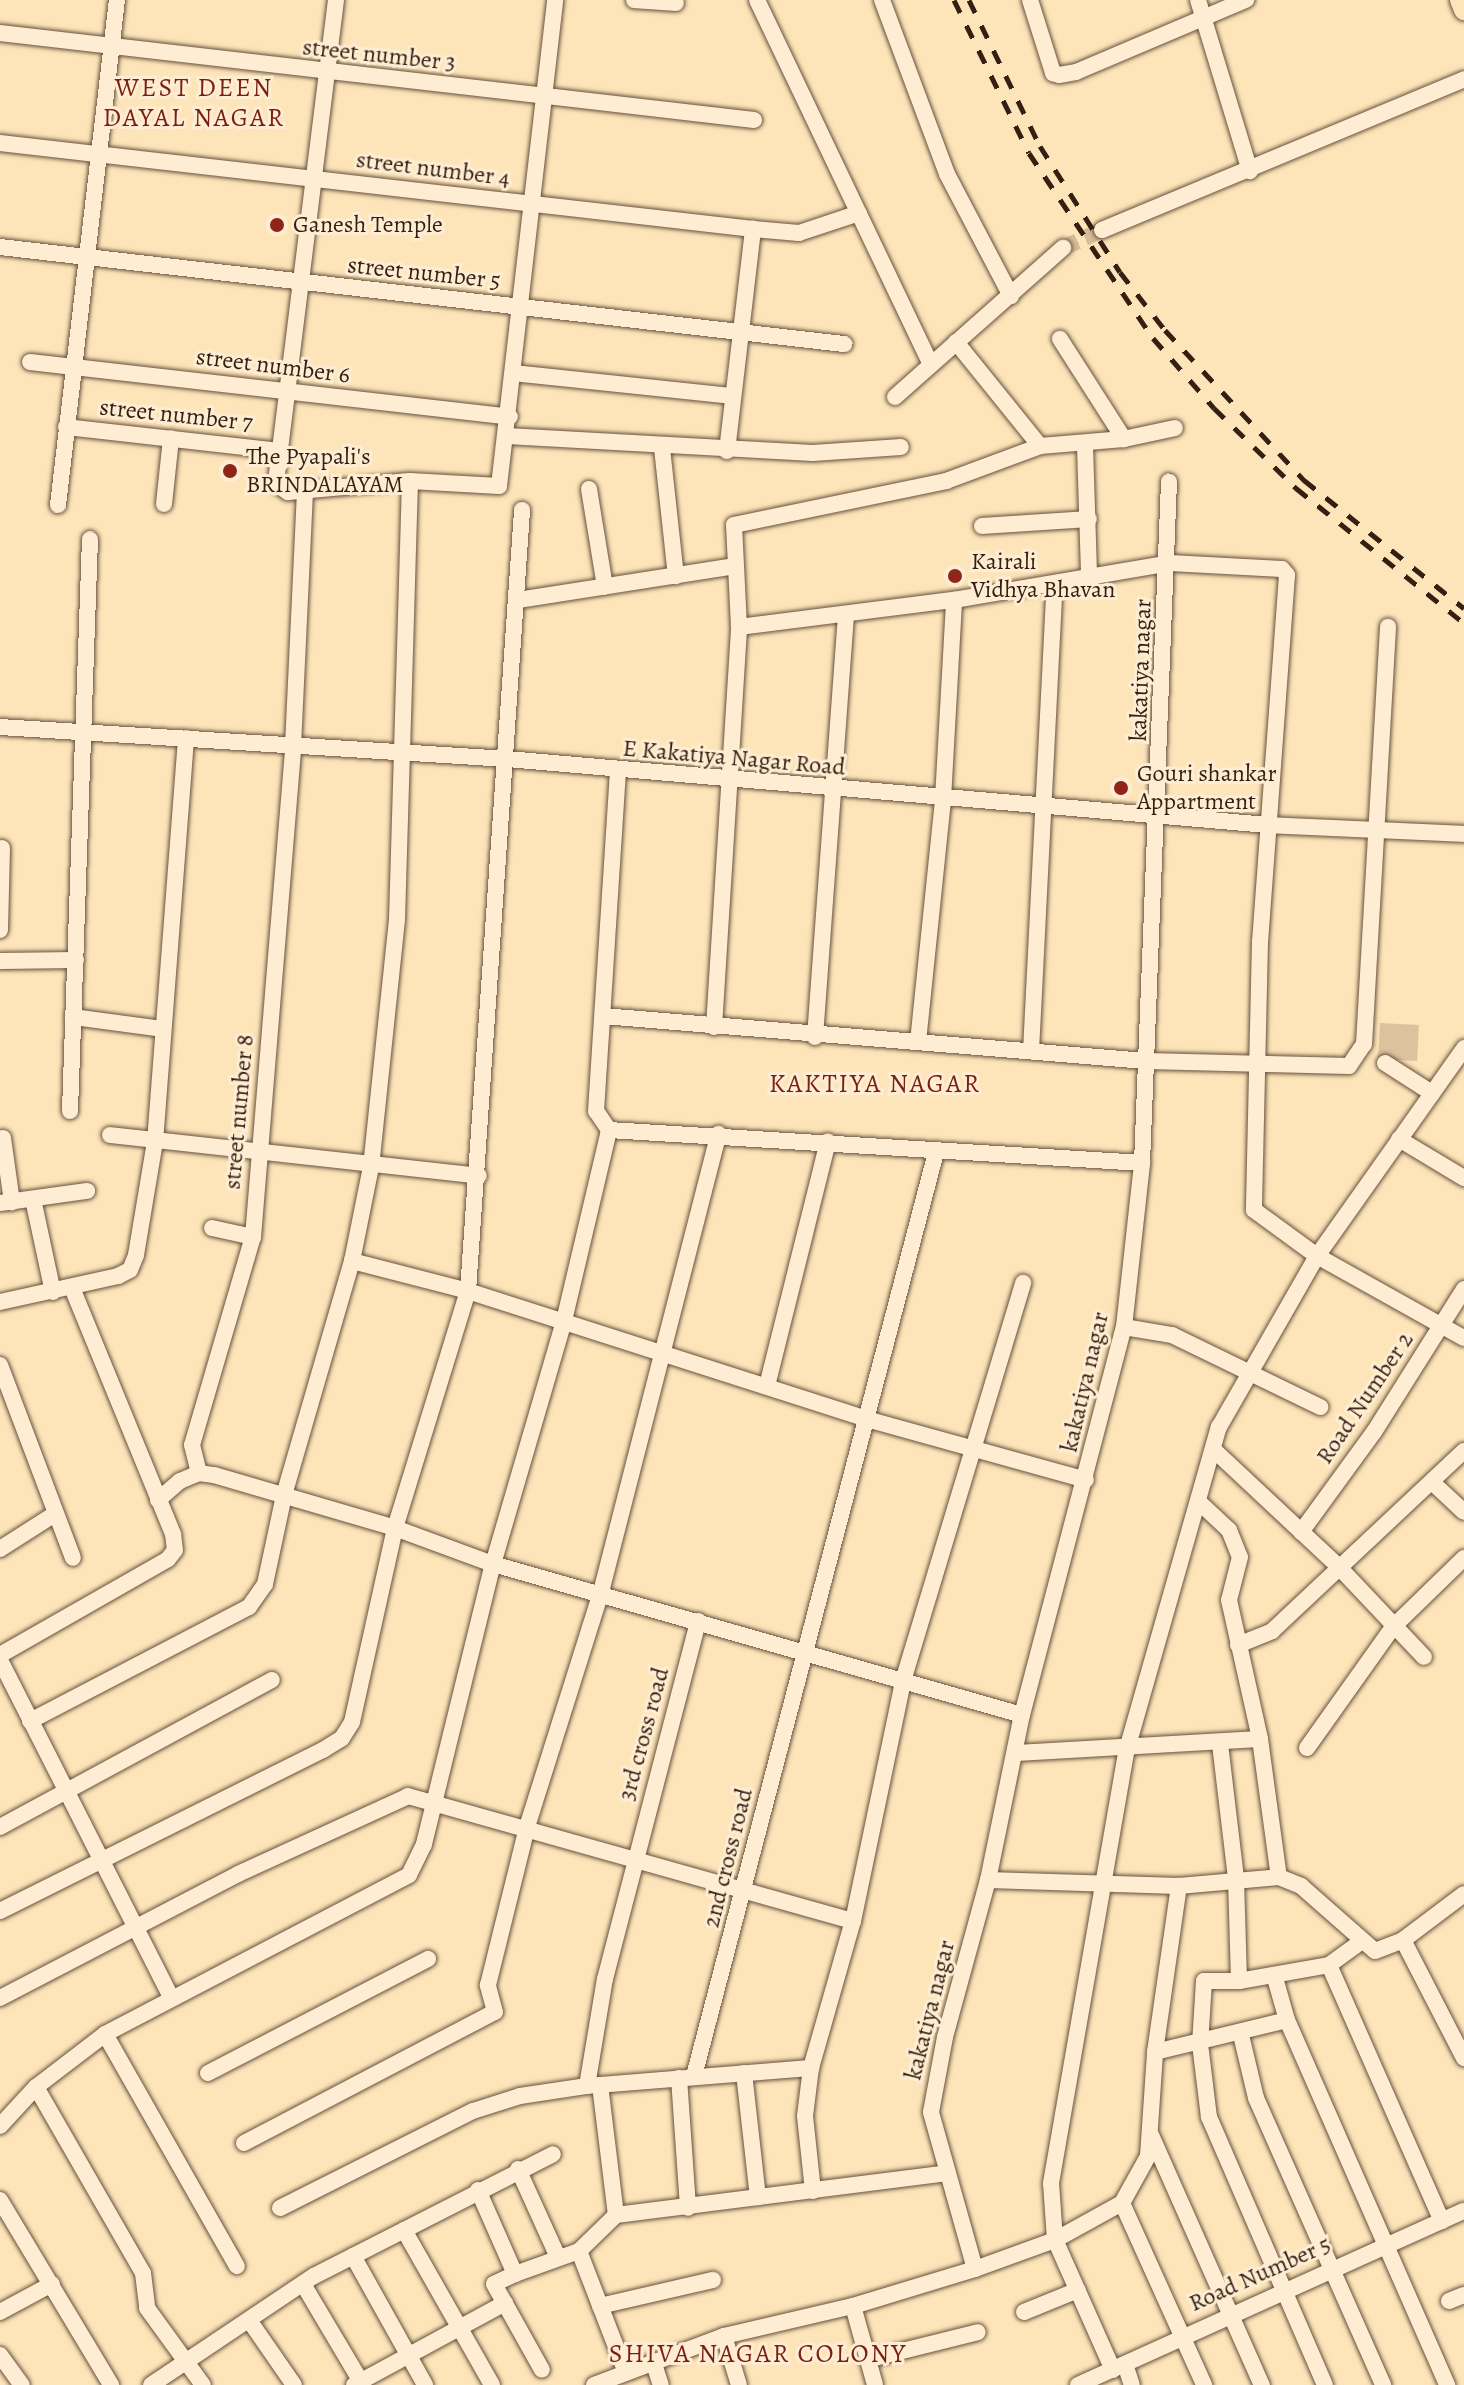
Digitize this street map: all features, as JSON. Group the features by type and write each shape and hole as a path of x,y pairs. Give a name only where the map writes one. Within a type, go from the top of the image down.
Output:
{"main road":[{"path":"1460,0 1464,10"}],"street":[{"path":"58,505 117,0"},
{"path":"336,0 281,451 279,486 305,493 410,481 499,486 510,417 518,308 555,0"},
{"path":"634,0 676,3"},
{"path":"757,0 931,365"},
{"path":"882,0 947,174 1011,296"},
{"path":"1030,0 1053,73 1059,75 1246,0"},
{"path":"1198,0 1250,171"},
{"name":"street number 3","path":"0,33 328,74 754,120"},
{"path":"1102,230 1250,171 1464,79"},
{"name":"street number 4","path":"0,143 799,233 859,213"},
{"path":"727,451 737,334 753,229"},
{"name":"street number 5","path":"0,247 844,344"},
{"path":"895,397 1063,248"},
{"path":"1060,339 1124,439"},
{"path":"956,342 1040,446"},
{"name":"street number 6","path":"30,362 510,417"},
{"path":"513,373 731,396"},
{"name":"street number 7","path":"66,427 281,451"},
{"path":"714,1027 739,627 734,525 946,481 1040,446 1085,446 1175,428"},
{"path":"507,436 727,451 813,453 901,447"},
{"path":"164,504 171,438"},
{"path":"1085,446 1089,574"},
{"path":"662,448 676,576"},
{"path":"30,1721 260,1599 284,1495 352,1261 371,1167 397,919 410,481"},
{"name":"kakatiya nagar","path":"975,2269 931,2112 945,2037 988,1880 1022,1715 1124,1327 1142,1163 1170,563 1169,482"},
{"path":"589,489 605,587"},
{"name":"street number 8","path":"199,1473 192,1445 253,1237 293,746 305,493"},
{"path":"0,1911 103,1863 342,1738 352,1722 395,1528 468,1291 479,1176 522,510"},
{"path":"982,526 1089,519"},
{"path":"70,1111 90,539"},
{"path":"739,627 954,600 1055,585 1089,574 1170,563 1272,565 1287,575 1268,825 1254,1210 1317,1256 1464,1338"},
{"path":"518,600 735,566"},
{"path":"1031,1051 1055,585"},
{"path":"918,1042 943,799 954,600"},
{"path":"815,1037 846,614"},
{"path":"603,1016 815,1037 918,1042 1146,1061 1340,1068 1356,1061 1364,1044 1372,830 1388,627"},
{"name":"E Kakatiya Nagar Road","path":"0,727 507,759 618,773 1268,825 1464,834"},
{"path":"0,1302 72,1288 130,1270 155,1142 186,738"},
{"path":"0,2126 36,2087 105,2034 409,1875 424,1844 431,1803 493,1564 563,1325 609,1130 596,1111 618,773"},
{"path":"0,930 2,848"},
{"path":"0,961 76,960"},
{"path":"73,1017 163,1029"},
{"path":"1132,2385 1119,2367 1078,2290 1055,2240 1051,2183 1127,1749 1200,1503 1219,1427 1317,1256 1464,1048"},
{"path":"1385,1063 1432,1093"},
{"path":"609,1130 719,1134 936,1152 1142,1163"},
{"path":"244,2143 495,2012 488,1985 527,1827 601,1592 719,1134"},
{"path":"110,1135 371,1167 479,1176"},
{"path":"3,1138 6,1202 87,1191"},
{"path":"1399,1139 1464,1178"},
{"path":"767,1386 828,1141"},
{"name":"2nd cross road","path":"688,2208 686,2077 746,1890 803,1652 870,1420 936,1152"},
{"path":"33,1199 53,1292"},
{"path":"212,1228 253,1237"},
{"path":"352,1261 468,1291 563,1325 870,1420 1086,1480"},
{"path":"813,2191 805,2116 811,2068 853,1921 903,1681 976,1449 1023,1283"},
{"path":"72,1288 173,1534 175,1550 168,1559 0,1658 171,1997"},
{"name":"Road Number 2","path":"1301,1532 1444,1325 1464,1289"},
{"path":"1124,1327 1172,1335 1320,1407"},
{"path":"0,1365 73,1558"},
{"path":"1214,1450 1338,1566 1424,1657"},
{"path":"1238,1645 1272,1631 1464,1451"},
{"path":"158,1500 180,1481 199,1473 395,1528 493,1564 601,1592 1022,1715"},
{"path":"1433,1483 1464,1512"},
{"path":"1200,1503 1229,1530 1240,1557 1229,1600 1260,1739 1279,1877"},
{"path":"0,1549 55,1514"},
{"path":"1307,1748 1393,1627 1464,1558"},
{"name":"3rd cross road","path":"616,2215 594,2086 605,1979 698,1621"},
{"path":"0,1827 272,1680"},
{"path":"1016,1753 1220,1744 1260,1739"},
{"path":"1220,1744 1236,1879 1239,1981"},
{"path":"0,1998 136,1925 357,1815 408,1796 853,1921"},
{"path":"988,1880 1070,1886 1102,1882 1179,1886 1279,1877 1301,1886 1375,1951 1403,1940 1464,1894"},
{"path":"596,2384 625,2370 724,2336 853,2306 975,2269 1055,2240 1122,2203 1148,2156 1155,2052 1179,1886"},
{"path":"1403,1940 1464,2058"},
{"path":"1325,2385 1281,2290 1209,2117 1200,2044 1204,1981 1275,1978 1329,1965 1362,1941"},
{"path":"208,2073 428,1959"},
{"path":"1329,1965 1442,2221"},
{"path":"1275,1978 1287,2020 1383,2247 1447,2385"},
{"path":"1155,2052 1241,2035 1287,2020"},
{"path":"105,2034 237,2266"},
{"path":"1241,2035 1256,2098 1383,2385"},
{"path":"280,2208 473,2111 520,2096 686,2077 811,2068"},
{"path":"744,2073 758,2197"},
{"path":"36,2087 143,2273 147,2308 203,2385"},
{"path":"1150,2133 1262,2385"},
{"path":"151,2385 184,2360 303,2284 518,2169 553,2154"},
{"path":"518,2169 558,2257"},
{"path":"542,2370 494,2284 579,2251 616,2215 947,2173"},
{"path":"478,2190 515,2274"},
{"path":"0,2200 52,2284 81,2342 111,2385"},
{"path":"1122,2203 1204,2385"},
{"name":"Road Number 5","path":"1084,2384 1281,2290 1464,2211"},
{"path":"404,2230 492,2385"},
{"path":"579,2251 625,2370"},
{"path":"353,2256 425,2385"},
{"path":"600,2306 646,2291 713,2280"},
{"path":"0,2312 52,2284"},
{"path":"303,2284 359,2384 505,2303"},
{"path":"1024,2312 1078,2290"},
{"path":"853,2306 875,2385"},
{"path":"249,2320 294,2385"},
{"path":"870,2359 978,2332"},
{"path":"724,2336 739,2385"},
{"path":"0,2355 22,2385"},
{"path":"653,2361 661,2385"}],"shaded area":[{"path":"1380,1023 1419,1025 1417,1061 1378,1059"}],"tunnel":[{"path":"1063,248 1102,230"}],"railway":[{"path":"954,0 1029,153 1153,338 1214,408 1296,488 1464,623"},
{"path":"969,0 1040,146 1120,272 1165,330 1304,480 1464,608"}],"place":[{"name":"Ganesh Temple","path":"277,225"},
{"name":"The Pyapali's BRINDALAYAM","path":"230,471"},
{"name":"Kairali Vidhya Bhavan","path":"955,576"},
{"name":"Gouri shankar Appartment","path":"1121,788"}],"district":[{"name":"WEST DEEN DAYAL NAGAR","path":"194,103"},
{"name":"KAKTIYA NAGAR","path":"875,1084"},
{"name":"SHIVA NAGAR COLONY","path":"758,2354"}]}
